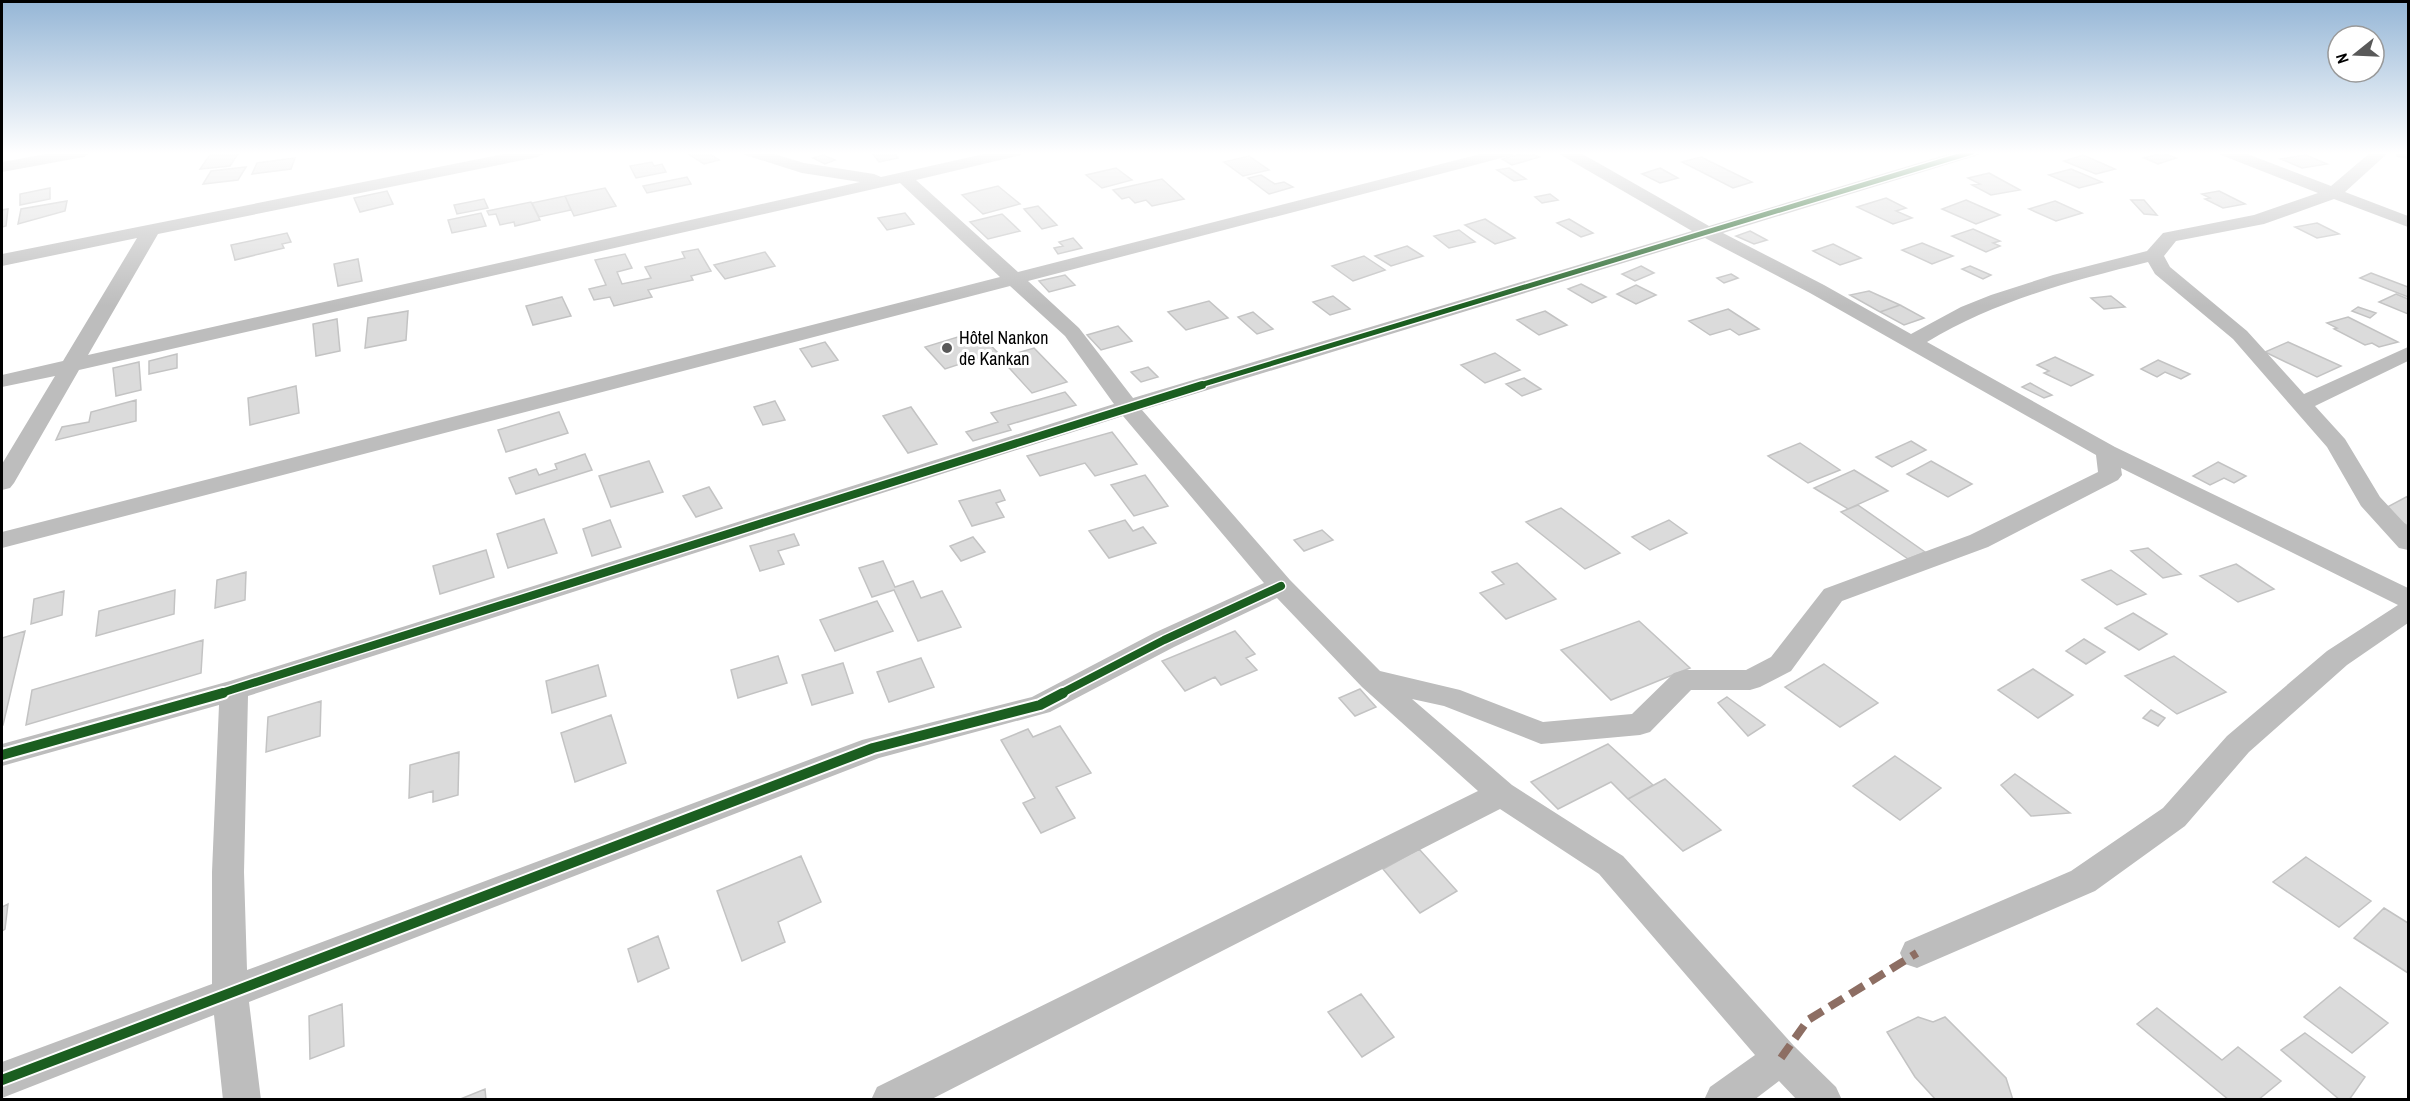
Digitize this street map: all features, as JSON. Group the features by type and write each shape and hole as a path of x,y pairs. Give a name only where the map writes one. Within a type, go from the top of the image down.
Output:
{"street":[{"path":"2,260 283,203"},
{"path":"2,381 793,203"},
{"path":"924,203 1071,332 1128,407 1281,586 1372,680 1501,794 1611,865 1781,1058 1823,1100"},
{"path":"2,540 1305,203"},
{"path":"1657,203 1818,289 2107,453 2409,599"},
{"path":"2,755 234,690 1128,407 1798,203"},
{"path":"1912,342 1940,324 2051,280 2154,255 2170,237 2258,220 2305,203"},
{"path":"2358,203 2409,222"},
{"path":"2,483 151,230"},
{"path":"2154,255 2162,270 2240,335 2337,444 2370,501 2409,542"},
{"path":"2301,404 2409,353"},
{"path":"1372,680 1450,697 1541,733 1640,724 1684,680 1750,680 1780,664 1833,596 1979,541 2110,475 2107,453"},
{"path":"2,1080 873,748 1040,705 1164,640 1281,586"},
{"path":"1917,953 2083,881 2165,824 2174,817 2238,744 2337,658 2409,611"},
{"path":"234,690 228,872 230,993 242,1100"},
{"path":"890,1100 1501,794"},
{"path":"1723,1100 1781,1058"}],"building":[{"path":"67,203 65,211 18,224 21,209"},
{"path":"356,203 393,204 360,212"},
{"path":"486,203 488,208 457,214 454,205"},
{"path":"532,203 568,203 571,210 539,217"},
{"path":"532,203 540,220 515,226 514,222 500,225 496,214 489,215 487,211"},
{"path":"568,203 614,203 616,206 574,216"},
{"path":"971,203 1020,204 983,214"},
{"path":"1869,203 1897,203 1906,208 1896,211 1912,218 1893,224 1857,207"},
{"path":"1957,203 1974,203 2000,215 1976,224 1942,209"},
{"path":"2047,203 2060,203 2082,213 2056,221 2029,209"},
{"path":"2134,203 2147,203 2157,215 2144,214"},
{"path":"2214,203 2245,204 2223,208"},
{"path":"1038,206 1057,225 1042,229 1024,209"},
{"path":"8,209 6,226 2,227 2,210"},
{"path":"481,213 486,226 452,233 448,220"},
{"path":"905,213 914,224 887,230 878,218"},
{"path":"1002,214 1020,231 988,239 970,222"},
{"path":"1485,219 1515,238 1495,244 1465,225"},
{"path":"1569,219 1593,233 1581,237 1557,223"},
{"path":"2317,223 2339,234 2317,238 2295,227"},
{"path":"1973,229 2000,241 1993,243 2000,246 1986,252 1952,236"},
{"path":"1459,230 1475,242 1449,248 1434,236"},
{"path":"1750,231 1767,240 1754,244 1736,236"},
{"path":"287,233 291,242 282,244 284,248 235,260 231,245"},
{"path":"1073,238 1082,248 1058,254 1054,248 1063,246 1059,242"},
{"path":"1922,243 1953,256 1932,264 1902,250"},
{"path":"1833,244 1861,258 1840,265 1813,251"},
{"path":"1407,246 1423,256 1391,266 1375,256"},
{"path":"698,249 711,271 691,276 693,280 648,290 652,297 614,306 610,297 594,300 589,289 606,285 595,260 625,254 632,268 617,272 622,284 651,278 645,267 685,258 682,252"},
{"path":"765,252 775,266 725,279 714,265"},
{"path":"1364,256 1385,270 1353,281 1332,266"},
{"path":"358,259 362,281 338,286 334,264"},
{"path":"1641,266 1654,273 1635,281 1622,274"},
{"path":"1970,266 1991,275 1983,279 1962,269"},
{"path":"2371,273 2408,287 2408,297 2360,278"},
{"path":"1731,274 1738,278 1724,283 1717,278"},
{"path":"1065,275 1075,285 1049,292 1039,281"},
{"path":"1581,284 1606,297 1592,303 1568,289"},
{"path":"1636,285 1656,295 1636,304 1617,294"},
{"path":"1869,291 1900,305 1880,312 1850,295"},
{"path":"2396,294 2408,299 2408,314 2379,302"},
{"path":"1333,296 1350,309 1330,315 1313,302"},
{"path":"2111,296 2125,307 2104,309 2091,298"},
{"path":"562,297 571,316 533,325 526,306"},
{"path":"1209,301 1228,318 1186,330 1168,312"},
{"path":"1900,305 1924,318 1904,325 1880,312"},
{"path":"2358,307 2376,313 2370,318 2352,311"},
{"path":"1728,309 1759,329 1739,335 1730,329 1710,335 1689,321"},
{"path":"408,311 406,340 365,348 368,318"},
{"path":"1545,311 1567,325 1539,335 1517,320"},
{"path":"1253,312 1273,329 1257,334 1238,317"},
{"path":"2348,317 2398,342 2379,347 2372,343 2365,345 2327,323"},
{"path":"337,319 340,351 316,356 313,324"},
{"path":"1118,326 1132,341 1101,350 1087,335"},
{"path":"977,331 997,352 945,369 925,347"},
{"path":"825,342 838,360 812,367 800,349"},
{"path":"2288,342 2341,366 2317,377 2265,352"},
{"path":"1034,348 1067,382 1032,393 1000,358"},
{"path":"1495,353 1520,370 1485,383 1461,365"},
{"path":"177,354 177,368 149,374 149,361"},
{"path":"2055,357 2093,375 2071,386 2044,373 2049,371 2037,365"},
{"path":"2158,360 2190,374 2181,379 2165,372 2157,377 2141,369"},
{"path":"139,362 141,390 116,396 113,368"},
{"path":"1148,367 1158,377 1141,382 1131,372"},
{"path":"1524,378 1541,389 1522,396 1506,384"},
{"path":"2030,383 2052,395 2044,398 2022,387"},
{"path":"296,386 299,413 250,425 248,398"},
{"path":"1065,392 1076,405 1008,425 1011,430 973,441 966,432 998,422 991,413"},
{"path":"136,400 136,421 56,440 62,427 89,422 91,412"},
{"path":"775,401 785,420 763,425 754,407"},
{"path":"911,407 937,444 908,453 883,416"},
{"path":"559,412 568,433 506,452 498,430"},
{"path":"1112,432 1137,464 1095,476 1085,463 1040,476 1027,456"},
{"path":"1911,441 1926,450 1892,467 1876,457"},
{"path":"1800,443 1840,470 1808,483 1768,456"},
{"path":"585,454 592,470 516,494 509,478 536,469 539,475 557,469 555,464"},
{"path":"649,461 663,492 611,507 599,476"},
{"path":"1931,461 1972,484 1948,497 1907,474"},
{"path":"2218,462 2246,476 2234,483 2224,478 2210,485 2193,476"},
{"path":"1854,470 1888,491 1848,509 1814,488"},
{"path":"1145,475 1168,506 1134,516 1111,485"},
{"path":"709,487 722,508 696,517 683,496"},
{"path":"1000,490 1005,500 996,503 1004,517 972,526 959,501"},
{"path":"2408,496 2408,526 2380,511"},
{"path":"1858,505 1925,552 1908,559 1841,512"},
{"path":"1561,508 1620,553 1585,569 1526,522"},
{"path":"544,519 557,553 508,568 497,534"},
{"path":"610,520 621,547 592,556 583,529"},
{"path":"1125,520 1133,531 1143,527 1156,543 1109,558 1089,531"},
{"path":"1669,520 1687,533 1650,550 1632,537"},
{"path":"1322,530 1333,540 1304,551 1294,540"},
{"path":"794,534 799,545 778,551 784,564 760,571 750,546"},
{"path":"973,537 985,552 961,561 950,546"},
{"path":"2148,548 2181,574 2163,578 2131,551"},
{"path":"486,550 494,577 440,594 433,566"},
{"path":"883,561 895,587 913,581 921,598 942,591 961,627 918,641 894,590 872,597 859,568"},
{"path":"1517,563 1556,599 1506,619 1480,593 1504,584 1492,572"},
{"path":"2236,564 2274,589 2238,602 2200,576"},
{"path":"2111,570 2146,594 2117,605 2082,580"},
{"path":"246,572 245,600 215,608 217,580"},
{"path":"175,590 174,614 96,636 99,611"},
{"path":"64,591 62,615 31,624 34,599"},
{"path":"877,601 893,631 835,651 820,620"},
{"path":"2133,613 2167,634 2139,650 2105,628"},
{"path":"1639,621 1690,668 1611,700 1561,650"},
{"path":"25,631 3,725 2,725 2,638"},
{"path":"1235,631 1255,654 1246,658 1257,670 1221,685 1215,677 1185,691 1162,661"},
{"path":"2084,639 2105,652 2086,664 2066,651"},
{"path":"203,640 201,673 26,725 32,690"},
{"path":"778,656 787,683 738,698 731,670"},
{"path":"2174,656 2226,692 2177,714 2125,676"},
{"path":"921,658 934,687 889,702 877,672"},
{"path":"843,663 853,693 812,705 802,675"},
{"path":"1824,664 1878,703 1840,727 1785,687"},
{"path":"598,665 606,696 552,713 546,681"},
{"path":"2033,669 2073,695 2038,718 1998,690"},
{"path":"1360,689 1376,707 1355,716 1339,698"},
{"path":"1727,697 1765,725 1748,736 1718,703"},
{"path":"321,701 320,736 266,752 268,717"},
{"path":"2151,710 2165,718 2158,726 2143,718"},
{"path":"611,715 626,763 575,782 561,733"},
{"path":"1060,726 1091,773 1056,787 1075,818 1041,833 1023,803 1035,798 1001,740 1028,729 1033,737"},
{"path":"1608,744 1653,785 1628,799 1611,782 1558,809 1531,782"},
{"path":"459,752 458,795 433,802 433,791 409,798 410,765"},
{"path":"1895,756 1941,788 1900,820 1853,786"},
{"path":"2015,774 2070,813 2031,816 2001,785"},
{"path":"1665,779 1721,830 1683,851 1628,799"},
{"path":"1419,849 1457,891 1420,913 1383,869"},
{"path":"801,856 821,902 778,922 785,942 742,961 717,891"},
{"path":"2306,857 2371,901 2339,927 2273,882"},
{"path":"8,904 5,929 2,931 2,907"},
{"path":"2384,908 2408,923 2408,973 2354,938"},
{"path":"658,936 669,968 638,982 628,949"},
{"path":"2340,987 2388,1023 2352,1053 2304,1017"},
{"path":"1361,994 1394,1037 1362,1057 1328,1012"},
{"path":"342,1004 344,1046 310,1059 309,1016"},
{"path":"2157,1008 2222,1060 2238,1047 2281,1081 2258,1100 2229,1100 2137,1024"},
{"path":"1918,1017 1933,1022 1945,1017 2006,1078 2013,1100 1936,1100 1915,1077 1887,1032"},
{"path":"2305,1033 2365,1077 2349,1100 2340,1100 2281,1050"},
{"path":"485,1089 486,1100 458,1100"}],"marked path":[{"path":"1781,1058 1808,1020 1917,953"}],"cycle path":[{"path":"2,755 234,690 1128,407 1802,203"},
{"path":"2,1080 873,748 1040,705 1164,640 1281,586"}],"place":[{"name":"Hôtel Nankon de Kankan","path":"947,348"}]}
